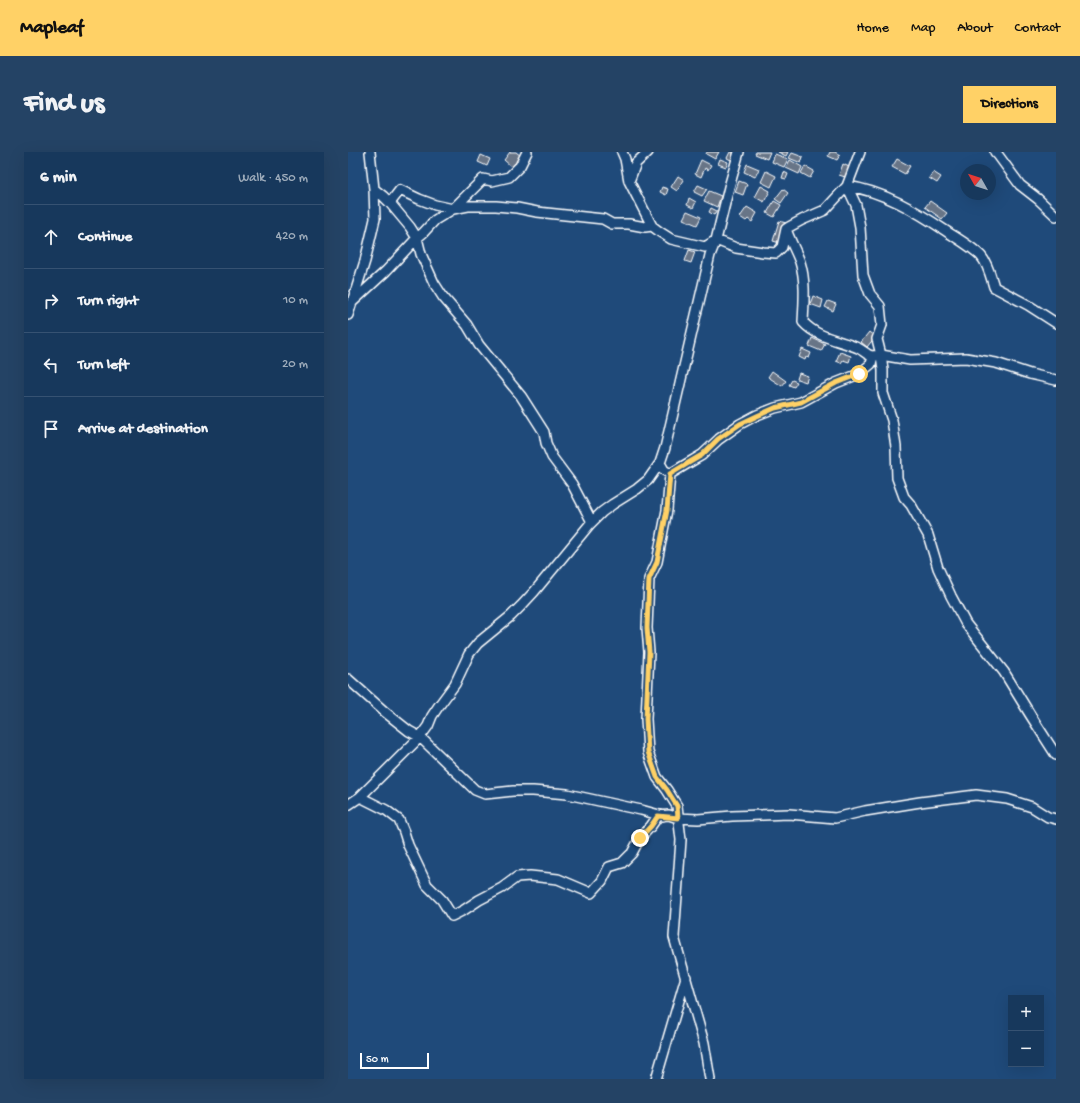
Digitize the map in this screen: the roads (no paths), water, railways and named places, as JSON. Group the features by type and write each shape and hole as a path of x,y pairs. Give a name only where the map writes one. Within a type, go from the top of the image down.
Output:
{"street":[{"path":"348,315 349,305 365,261 375,220 374,189 370,152"},
{"path":"349,305 386,271 435,220 454,209 483,179 492,181 508,177 520,166 527,152"},
{"path":"622,152 625,159 629,181 652,226 671,239 705,247 716,240"},
{"path":"629,181 636,163 648,152"},
{"path":"348,805 360,798 420,737 428,726 432,716 455,684 469,654 478,643 521,606 602,512 648,480 660,463 665,448 710,255 716,240 728,186 739,152"},
{"path":"716,240 736,248 776,253 782,247 786,229 825,210 847,186 860,152"},
{"path":"994,152 998,155 1020,185 1056,216"},
{"path":"847,186 869,191 906,207 930,220 966,244 982,257 988,268 994,287 1028,305 1056,323"},
{"path":"847,186 856,205 860,227 863,275 870,294 880,306 882,325 877,339 877,356 883,370 883,393 892,420 896,447 897,478 904,497 911,505 928,535 938,568 966,624 1004,672 1056,755"},
{"path":"374,189 390,203 410,227 417,238 421,254 434,283 443,297 467,325 479,345 521,396 544,432 546,443 552,456 572,484 592,522"},
{"path":"390,203 400,190 435,205 454,209 468,206 496,206 603,219 612,224 629,224 645,227 652,226"},
{"path":"786,229 797,253 802,272 805,291 803,322 811,329 825,336 858,348 870,355 910,360 966,358 996,363 1030,374 1056,380"},
{"path":"670,474 702,455 718,439 740,424 775,408 801,402 836,383 859,374 871,364 877,356"},
{"path":"660,463 664,470 670,474"},
{"path":"670,474 667,510 657,562 649,579 647,628 649,652 646,719 648,752 657,777 677,806 681,840 674,937 704,1043 710,1079"},
{"path":"348,679 385,712 409,731 420,737 475,790 485,794 513,791 533,791 567,794 641,810 658,816 669,815 678,818 698,819 789,814 835,818 865,811 920,802 976,795 1007,799 1056,819"},
{"path":"360,798 386,810 398,820 427,885 442,900 452,916 502,888 517,877 530,876 558,879 591,893 602,881 609,867 622,863 632,853 640,838 658,816"},
{"path":"656,1079 686,976"}]}
